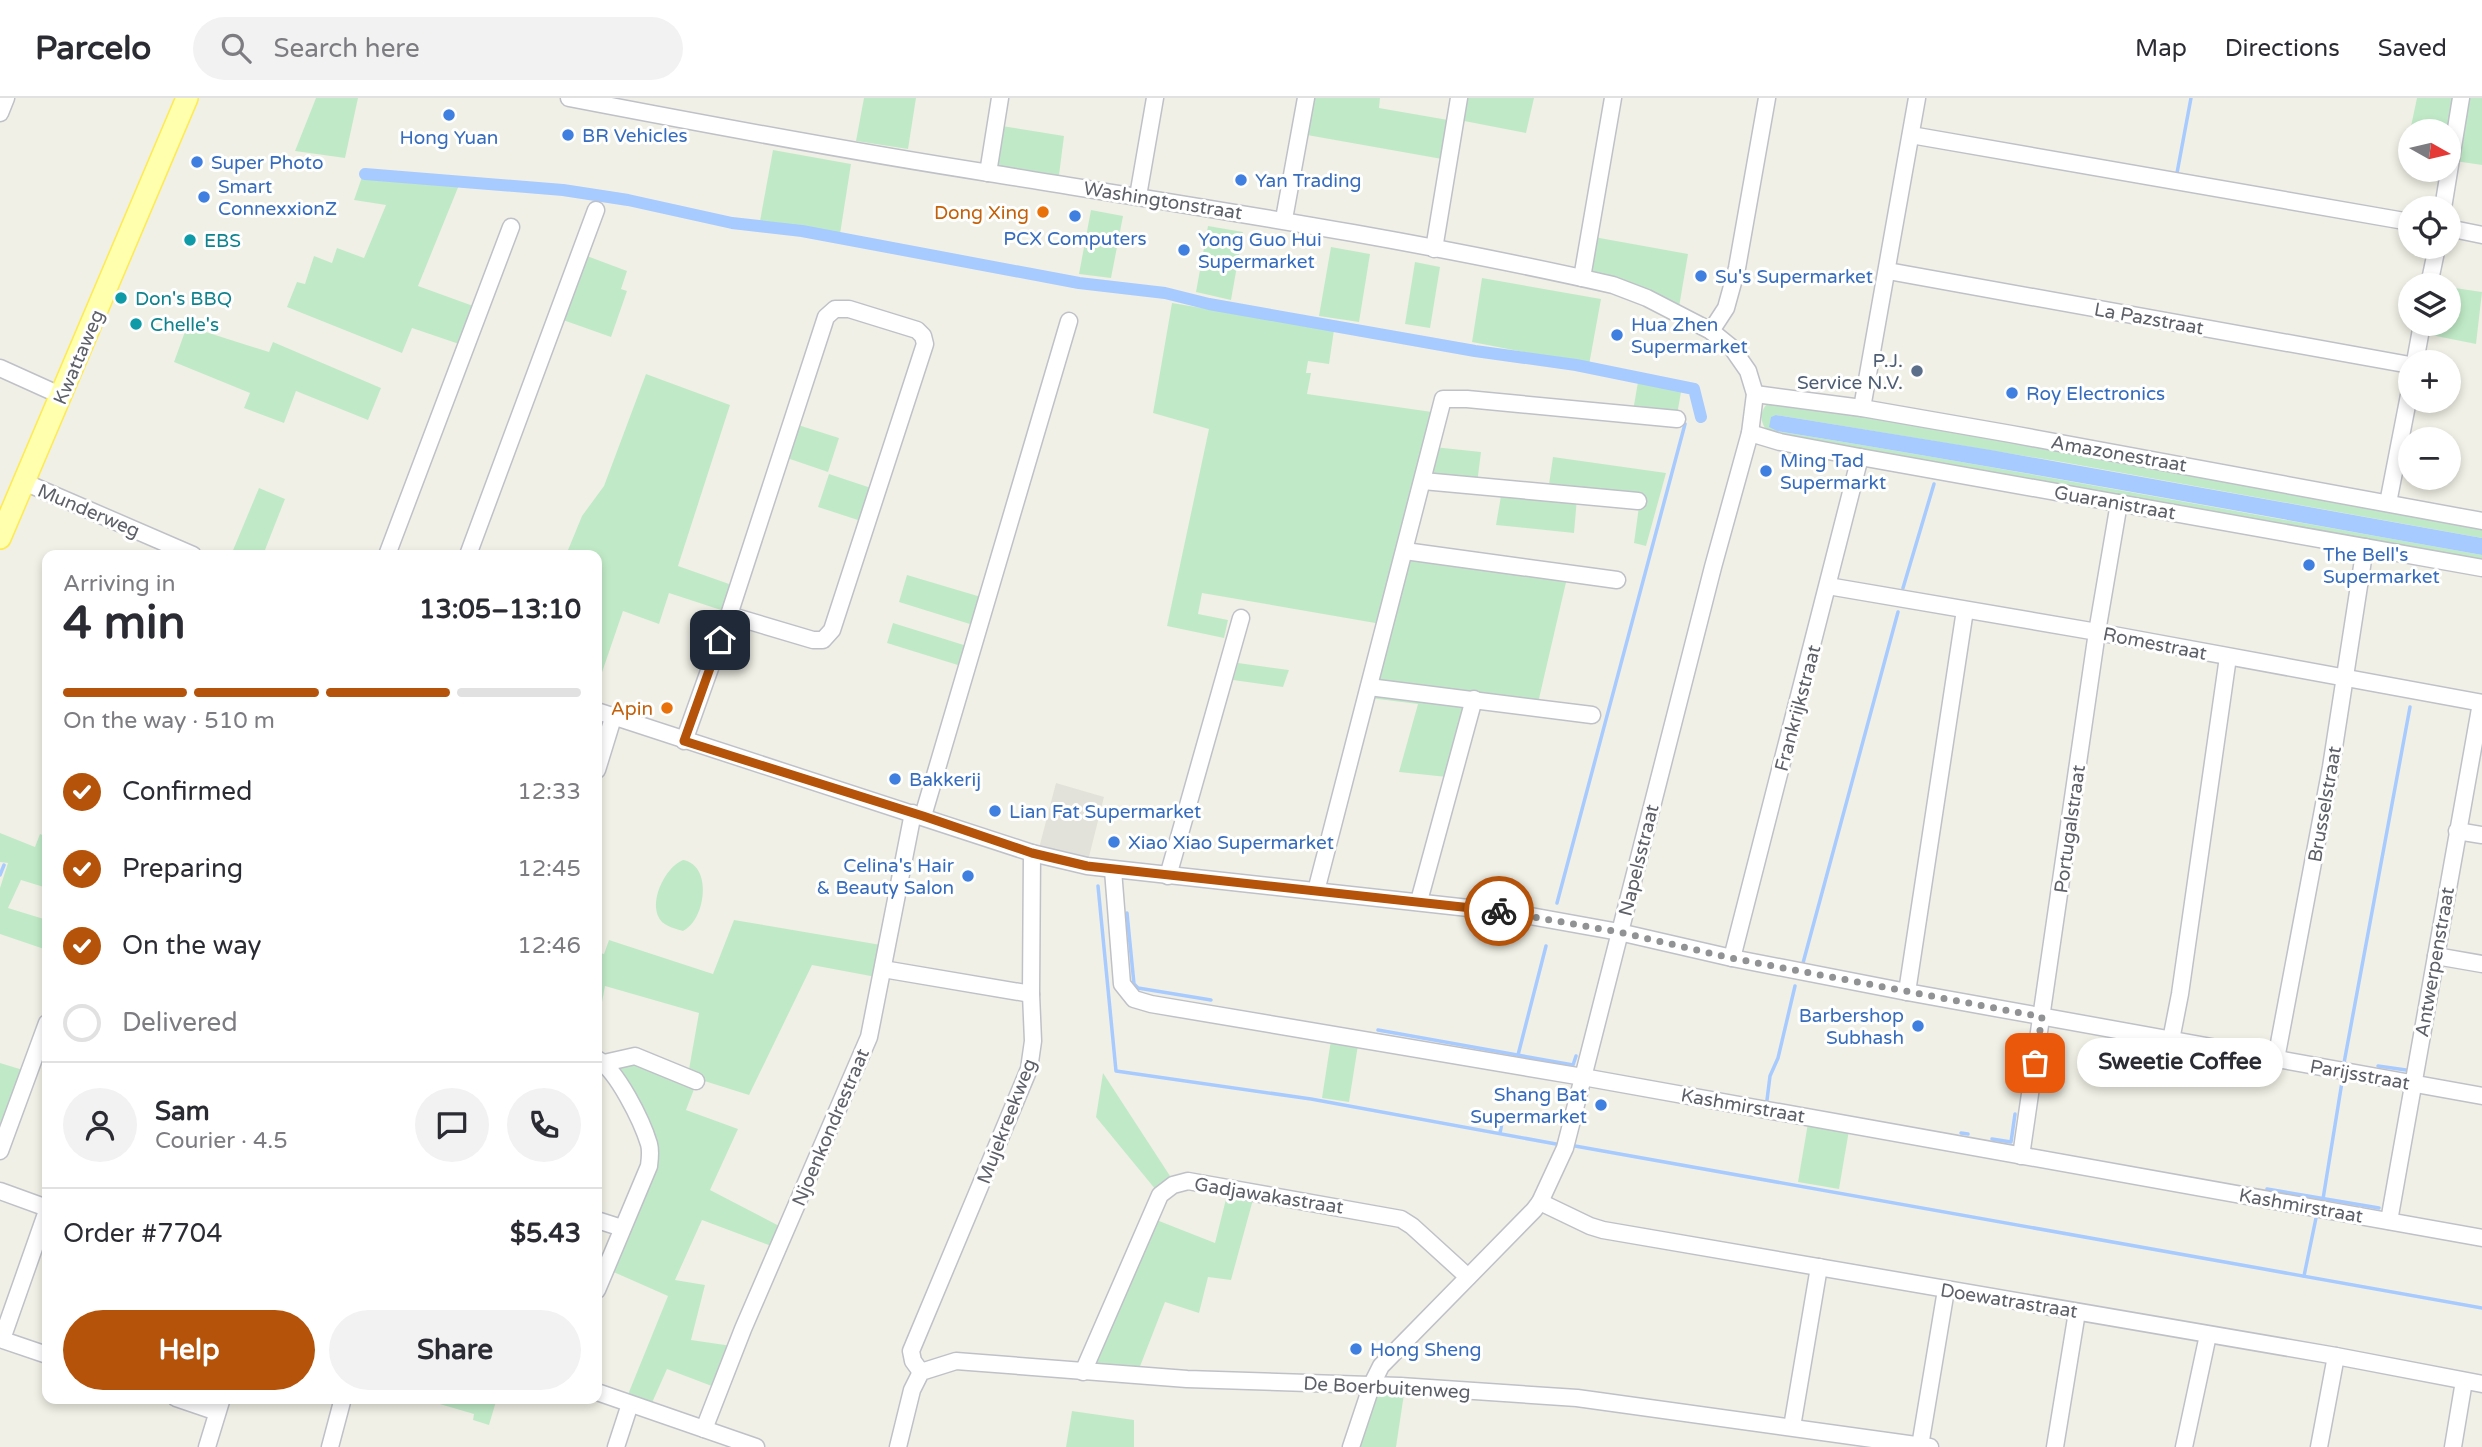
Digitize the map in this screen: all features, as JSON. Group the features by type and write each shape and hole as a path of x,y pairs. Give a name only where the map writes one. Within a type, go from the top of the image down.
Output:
{"main road":[{"name":"Kwattaweg","path":"0,538 187,98"}],"street":[{"path":"0,113 6,98"},
{"name":"Washingtonstraat","path":"569,98 755,134 1284,219 1613,285 1647,298 1711,331 1732,348 1748,371 1755,394"},
{"path":"988,173 1000,98"},
{"path":"1138,196 1155,98"},
{"path":"1284,219 1306,98"},
{"path":"1434,249 1459,98"},
{"path":"1582,278 1613,98"},
{"path":"1711,331 1726,309 1737,268 1767,98"},
{"path":"1862,408 1917,98"},
{"path":"2445,196 2461,98"},
{"path":"1911,135 2398,220"},
{"path":"470,550 596,210"},
{"path":"389,550 511,227"},
{"path":"2461,231 2482,235"},
{"name":"La Pazstraat","path":"1888,271 2398,363"},
{"path":"684,741 729,615 826,317 835,309 849,309 917,330 923,336 925,344 832,630 823,640 813,640 729,615"},
{"name":"Njoenkondrestraat","path":"704,1429 743,1329 869,1037 896,891 1069,321"},
{"path":"0,368 62,396"},
{"name":"Amazonestraat","path":"1755,394 1862,408 2122,453 2482,521"},
{"name":"Napelsstraat","path":"1351,1447 1372,1384 1381,1366 1540,1202 1565,1148 1713,567 1750,433 1755,394"},
{"path":"1316,891 1443,399 1677,419"},
{"path":"2388,503 2406,413"},
{"name":"Guaranistraat","path":"1750,433 1780,442 1860,457 2482,568"},
{"name":"Frankrijkstraat","path":"1731,958 1860,457"},
{"path":"1423,481 1638,501"},
{"name":"Munderweg","path":"24,482 168,550"},
{"name":"Portugalstraat","path":"2021,1156 2097,632 2119,503"},
{"name":"Brusselstraat","path":"2276,1059 2301,935 2365,547"},
{"path":"1405,551 1617,580"},
{"name":"Romestraat","path":"1828,586 2097,632 2481,703"},
{"path":"1907,992 1965,610"},
{"path":"1168,876 1241,618"},
{"path":"2171,1040 2180,994 2228,657"},
{"path":"1369,687 1592,715"},
{"path":"1419,901 1474,699"},
{"name":"Antwerpenstraat","path":"2389,1221 2481,703"},
{"path":"602,713 1032,853 1113,870 1419,901 1514,913 1619,932"},
{"path":"602,755 614,718"},
{"path":"2457,831 2482,835"},
{"name":"Mujekreekweg","path":"921,1372 913,1361 911,1351 1029,1069 1033,1041 1032,853"},
{"name":"Kashmirstraat","path":"1113,870 1122,984 1134,999 1151,1004 1583,1077 2482,1238"},
{"name":"Parijsstraat","path":"1619,932 1731,958 1907,992 2482,1096"},
{"path":"2436,956 2482,964"},
{"path":"883,969 1031,994"},
{"path":"0,1152 42,1037"},
{"path":"602,1061 635,1056 696,1081"},
{"path":"602,1062 630,1104 649,1145 649,1166 602,1278"},
{"name":"Gadjawakastraat","path":"1083,1372 1160,1195 1173,1185 1188,1181 1401,1219 1468,1277"},
{"path":"0,1191 42,1208"},
{"name":"Doewatrastraat","path":"1540,1202 1603,1230 2336,1356 2482,1384"},
{"path":"602,1222 622,1228"},
{"path":"42,1224 1,1339 42,1353"},
{"path":"1792,1427 1819,1267"},
{"path":"1925,1447 1946,1290"},
{"path":"2055,1447 2077,1312"},
{"path":"2184,1447 2208,1335"},
{"path":"2319,1447 2336,1356"},
{"name":"De Boerbuitenweg","path":"921,1372 957,1361 1187,1379 1372,1384 1577,1398 1925,1447"},
{"path":"898,1447 912,1390 921,1372"},
{"path":"2453,1447 2464,1381"},
{"path":"602,1394 704,1429 738,1444 757,1447"},
{"path":"330,1447 341,1404"},
{"path":"616,1447 630,1404"},
{"path":"207,1447 219,1405"}],"shaded area":[{"path":"1056,783 1104,797 1088,861 1039,848"}],"green space":[{"path":"316,98 358,98 345,158 295,151"},
{"path":"864,98 916,98 908,149 856,141"},
{"path":"1313,98 1380,98 1379,108 1448,120 1442,159 1307,135"},
{"path":"1463,98 1534,98 1526,133 1459,120"},
{"path":"2417,98 2457,98 2451,119 2413,119"},
{"path":"2466,98 2482,98 2482,165 2461,162 2461,127"},
{"path":"1002,126 1064,136 1058,183 999,167 997,160"},
{"path":"773,150 851,164 840,234 760,221"},
{"path":"362,177 459,185 418,286 476,307 462,345 412,328 402,353 287,307 297,282 305,284 314,256 332,263 337,248 364,258 386,205 354,200"},
{"path":"1091,210 1123,216 1111,278 1079,274"},
{"path":"1208,226 1243,232 1231,300 1196,292"},
{"path":"1594,237 1688,254 1679,307 1594,275 1590,269"},
{"path":"1331,247 1370,254 1359,322 1319,316"},
{"path":"587,256 627,271 621,289 627,291 611,337 563,320"},
{"path":"1415,262 1440,267 1430,328 1405,324"},
{"path":"1482,278 1601,299 1589,365 1472,342"},
{"path":"2461,289 2482,292 2476,344 2436,336 2461,336"},
{"path":"1172,303 1334,330 1329,364 1308,361 1306,373 1311,373 1307,394 1432,412 1381,624 1202,593 1198,614 1228,620 1224,638 1167,626 1209,429 1153,413"},
{"path":"187,326 269,352 273,342 381,388 368,420 296,391 284,423 244,408 250,393 174,362"},
{"path":"646,374 730,405 678,566 732,585 724,611 669,593 659,624 623,611 602,672 602,550 568,550 582,516 604,486"},
{"path":"1638,382 1681,392 1677,415 1633,411"},
{"path":"1770,401 1800,403 2482,526 2482,538 2062,462 1776,415 1777,431 2482,555 2482,563 1769,433 1763,425 1762,417 1764,408"},
{"path":"795,424 839,438 828,472 784,457"},
{"path":"1434,447 1481,452 1477,484 1427,480"},
{"path":"1553,457 1666,473 1646,546 1634,543 1640,499 1548,491"},
{"path":"829,474 871,488 861,521 818,507"},
{"path":"259,488 285,499 265,550 233,550"},
{"path":"1502,490 1577,498 1574,533 1496,525"},
{"path":"1410,557 1567,578 1538,703 1468,695 1447,777 1399,772 1418,704 1370,698"},
{"path":"907,575 981,597 973,625 899,602"},
{"path":"893,623 967,646 961,666 887,643"},
{"path":"1238,663 1289,670 1283,687 1233,680"},
{"path":"0,833 35,847 40,834 42,835 42,886 21,880 8,908 42,918 42,948 0,934 0,888 8,863 0,862"},
{"path":"683,860 693,864 699,872 703,893 697,916 683,931 662,922 656,906 664,878"},
{"path":"734,920 881,945 876,977 812,965 749,1095 698,1079 686,1110 738,1129 710,1190 783,1228 774,1247 702,1220 675,1280 705,1285 691,1340 732,1346 717,1388 667,1369 651,1405 627,1397 668,1296 609,1270 655,1165 616,1067 637,1058 688,1075 699,1013 605,986 602,1002 602,953 609,940 713,974"},
{"path":"1331,1040 1358,1045 1349,1102 1322,1098"},
{"path":"0,1063 23,1070 0,1135"},
{"path":"1103,1073 1170,1176 1156,1190 1096,1117"},
{"path":"1808,1123 1849,1130 1839,1189 1798,1182"},
{"path":"1228,1191 1254,1196 1231,1280 1208,1277 1199,1313 1165,1302 1139,1369 1097,1364 1094,1357 1154,1219 1215,1243"},
{"path":"1404,1394 1396,1447 1357,1447 1371,1401 1381,1395"},
{"path":"440,1404 495,1404 489,1425 473,1420 474,1414"},
{"path":"1072,1411 1134,1420 1134,1447 1066,1447"}],"water":[{"path":"1776,415 1991,450 2482,538 2482,555 1777,431 1769,427 1771,417"}],"waterway":[{"path":"2177,173 2191,98"},
{"path":"365,174 563,190 628,200 732,223 802,231 1079,283 1165,293 1209,304 1475,351 1576,365 1694,389 1701,417"},
{"path":"1557,903 1685,424"},
{"path":"1903,588 1934,484"},
{"path":"1803,963 1898,612"},
{"path":"2344,1063 2410,707"},
{"path":"0,875 4,865"},
{"path":"1098,886 1116,1071 1311,1099 1556,1144"},
{"path":"1127,913 1134,984 1138,988 1211,1000"},
{"path":"1518,1055 1546,946"},
{"path":"1767,1100 1770,1076 1778,1058 1795,986"},
{"path":"1378,1030 1573,1065 1576,1056"},
{"path":"2378,1066 2406,1070"},
{"path":"2323,1199 2342,1082"},
{"path":"1992,1139 2011,1142 2015,1114"},
{"path":"1500,1133 1502,1123"},
{"path":"1961,1133 1968,1134"},
{"path":"1575,1146 2482,1308"},
{"path":"2267,1189 2379,1208"},
{"path":"2304,1276 2316,1218"}],"way so far":[{"path":"1499,911 1619,932 1731,958 2042,1017 2035,1063"}],"place":[{"name":"Hong Yuan","path":"449,115"},
{"name":"BR Vehicles","path":"568,135"},
{"name":"Super Photo","path":"197,162"},
{"name":"Yan Trading","path":"1241,180"},
{"name":"Smart ConnexxionZ","path":"204,197"},
{"name":"Dong Xing","path":"1043,212"},
{"name":"PCX Computers","path":"1075,216"},
{"name":"EBS","path":"190,240"},
{"name":"Yong Guo Hui Supermarket","path":"1184,250"},
{"name":"Su's Supermarket","path":"1701,276"},
{"name":"Don's BBQ","path":"121,298"},
{"name":"Chelle's","path":"136,324"},
{"name":"Hua Zhen Supermarket","path":"1617,335"},
{"name":"P.J. Service N.V.","path":"1917,371"},
{"name":"Roy Electronics","path":"2012,393"},
{"name":"Ming Tad Supermarkt","path":"1766,471"},
{"name":"The Bell's Supermarket","path":"2309,565"},
{"name":"Apin","path":"667,708"},
{"name":"Bakkerij","path":"895,779"},
{"name":"Lian Fat Supermarket","path":"995,811"},
{"name":"Xiao Xiao Supermarket","path":"1114,842"},
{"name":"Celina's Hair & Beauty Salon","path":"968,876"},
{"name":"Barbershop Subhash","path":"1918,1026"},
{"name":"Sweetie Coffee","path":"2035,1063"},
{"name":"Shang Bat Supermarket","path":"1601,1105"},
{"name":"Hong Sheng","path":"1356,1349"}],"route":[{"path":"720,640 684,741 1032,853 1087,866 1499,911"}]}
